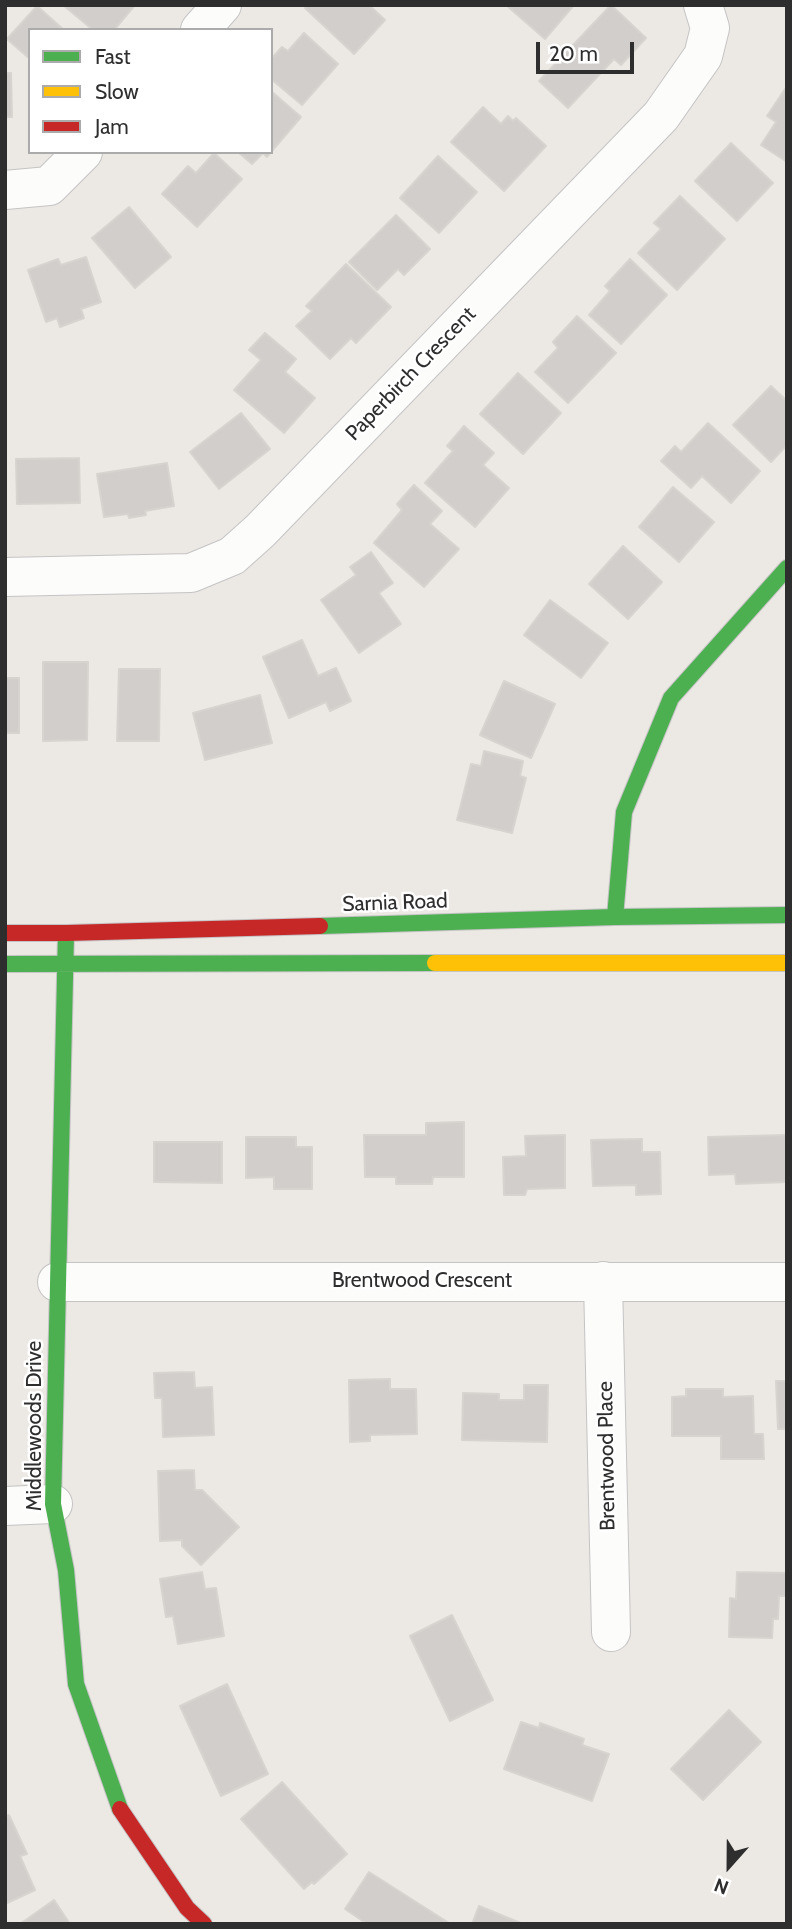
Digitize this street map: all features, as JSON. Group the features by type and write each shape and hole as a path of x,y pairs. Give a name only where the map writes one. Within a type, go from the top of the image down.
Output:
{"main road":[{"path":"615,917 624,812 671,698 787,568"},
{"name":"Sarnia Road","path":"5,933 787,915"},
{"name":"Middlewoods Drive","path":"65,933 53,1504 66,1570 76,1684 119,1807 187,1908 204,1924"},
{"path":"5,964 787,963"}],"street":[{"path":"202,28 222,5"},
{"name":"Paperbirch Crescent","path":"5,577 191,573 232,556 260,531 661,116 703,56 710,28 703,5"},
{"path":"5,190 49,186 81,154"},
{"name":"Brentwood Place","path":"603,1281 611,1632"},
{"name":"Brentwood Crescent","path":"57,1282 787,1283"},
{"path":"5,1506 53,1504"}],"building":[{"path":"63,5 135,5 116,28 91,28"},
{"path":"308,5 369,5 385,20 354,54 305,8"},
{"path":"506,5 574,5 545,39"},
{"path":"611,5 646,38 621,65 614,59 568,108 539,81"},
{"path":"37,6 62,28 28,28 28,57 7,39"},
{"path":"304,33 338,64 302,105 273,81 273,57 282,47 288,51"},
{"path":"5,73 11,73 12,117 5,117"},
{"path":"785,89 787,162 761,145 776,122 767,116"},
{"path":"273,93 301,117 273,150"},
{"path":"483,107 501,124 508,116 513,121 516,118 546,146 504,191 451,142"},
{"path":"731,143 773,183 737,221 695,181"},
{"path":"215,154 242,179 197,227 162,194 188,166 196,173"},
{"path":"240,154 262,154 252,164"},
{"path":"438,156 477,192 439,233 400,198"},
{"path":"680,196 725,239 677,290 638,253 661,229 654,223"},
{"path":"129,207 171,257 135,288 92,238"},
{"path":"396,215 430,249 404,275 398,269 377,290 349,262"},
{"path":"86,257 101,302 81,309 84,318 60,327 57,318 46,322 28,270 58,259 61,265"},
{"path":"630,259 667,295 621,344 589,315 610,291 605,286"},
{"path":"346,264 391,307 356,343 351,338 330,359 296,326 312,311 306,306"},
{"path":"577,316 616,353 568,403 535,372 558,348 553,342"},
{"path":"265,333 296,359 285,372 315,398 284,433 234,390 261,360 249,350"},
{"path":"518,373 561,413 523,454 480,414"},
{"path":"771,386 787,401 787,445 771,462 733,425"},
{"path":"241,413 270,449 219,489 190,452"},
{"path":"708,423 760,471 731,503 702,476 691,488 661,461 675,446 681,452"},
{"path":"464,426 494,453 483,465 509,488 475,527 425,483 453,451 447,446"},
{"path":"79,458 80,503 17,504 16,459"},
{"path":"167,463 174,506 145,511 146,515 129,518 128,514 104,517 97,474"},
{"path":"414,485 442,511 430,524 459,549 424,587 374,543 402,510 397,504"},
{"path":"673,487 714,522 679,562 639,527"},
{"path":"623,546 662,582 628,619 589,584"},
{"path":"371,552 393,583 379,593 401,624 359,653 321,600 356,575 350,567"},
{"path":"550,600 608,643 581,678 524,635"},
{"path":"302,640 318,676 336,668 351,701 330,711 326,702 289,718 263,657"},
{"path":"43,662 88,662 87,740 43,741"},
{"path":"119,669 160,669 159,741 117,741"},
{"path":"5,678 19,678 19,733 5,733"},
{"path":"504,681 555,704 531,758 480,735"},
{"path":"260,695 272,743 205,760 193,713"},
{"path":"484,751 523,761 520,776 526,778 512,833 457,820 471,764 481,766"},
{"path":"464,1122 464,1177 433,1177 432,1184 396,1184 396,1177 365,1177 364,1135 426,1135 426,1123"},
{"path":"565,1135 565,1188 527,1189 525,1195 504,1195 503,1157 526,1156 525,1136"},
{"path":"787,1135 787,1182 736,1184 735,1174 709,1175 708,1137"},
{"path":"246,1137 296,1137 296,1147 312,1147 312,1189 274,1189 274,1177 246,1178"},
{"path":"642,1139 642,1152 660,1152 661,1194 636,1195 636,1185 593,1186 591,1140"},
{"path":"154,1142 222,1142 222,1183 154,1182"},
{"path":"194,1372 195,1388 212,1387 214,1435 163,1437 162,1398 155,1398 154,1373"},
{"path":"390,1379 390,1389 416,1389 417,1434 370,1435 370,1441 350,1442 349,1380"},
{"path":"776,1381 787,1381 787,1429 778,1429"},
{"path":"524,1385 548,1385 547,1442 462,1440 463,1393 499,1394 499,1400 524,1400"},
{"path":"686,1389 723,1389 723,1397 753,1396 754,1434 763,1434 764,1459 721,1459 721,1436 672,1436 672,1397 686,1396"},
{"path":"194,1470 195,1490 202,1490 239,1527 201,1565 182,1546 182,1540 160,1541 158,1471"},
{"path":"202,1572 205,1589 216,1588 224,1636 178,1644 173,1616 166,1617 160,1579"},
{"path":"737,1572 787,1573 787,1596 779,1596 778,1619 773,1619 772,1638 729,1637 730,1598 736,1599"},
{"path":"452,1615 493,1700 450,1721 410,1636"},
{"path":"227,1684 268,1774 221,1796 180,1706"},
{"path":"729,1710 761,1742 703,1800 671,1769"},
{"path":"521,1722 539,1728 540,1723 584,1739 582,1745 609,1754 592,1801 504,1769"},
{"path":"282,1782 347,1854 314,1884 312,1882 304,1889 241,1819"},
{"path":"9,1815 27,1854 20,1856 35,1890 5,1904 5,1817"},
{"path":"369,1872 449,1923 367,1924 345,1909"},
{"path":"54,1900 70,1924 20,1924"},
{"path":"479,1906 523,1924 472,1924"}],"traffic: fast":[{"path":"615,917 624,812 671,698 787,568"},
{"path":"320,926 787,915"},
{"path":"66,933 53,1504 66,1570 76,1684 120,1809"},
{"path":"5,964 435,963"}],"traffic: slow":[{"path":"435,963 787,963"}],"traffic: jam":[{"path":"5,933 320,926"},
{"path":"120,1809 187,1908 204,1924"}]}
